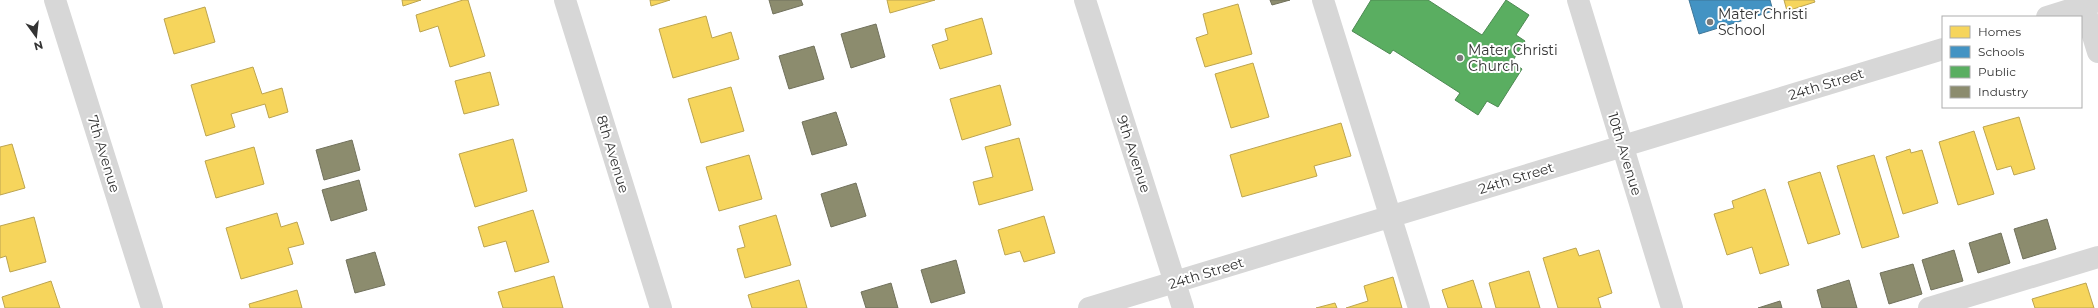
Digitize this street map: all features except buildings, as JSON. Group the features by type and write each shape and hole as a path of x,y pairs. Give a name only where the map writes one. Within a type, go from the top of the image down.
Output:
{"street":[{"name":"7th Avenue","path":"55,0 152,308"},
{"name":"8th Avenue","path":"566,0 661,308"},
{"name":"9th Avenue","path":"1085,0 1183,308"},
{"path":"1323,0 1419,308"},
{"name":"10th Avenue","path":"1578,0 1672,308"},
{"path":"2051,16 2088,2 2098,52"},
{"name":"24th Street","path":"1089,308 1942,49"},
{"path":"1929,308 2098,257"}],"place":[{"name":"Mater Christi School","path":"1710,22"},
{"name":"Mater Christi Church","path":"1460,58"}]}
